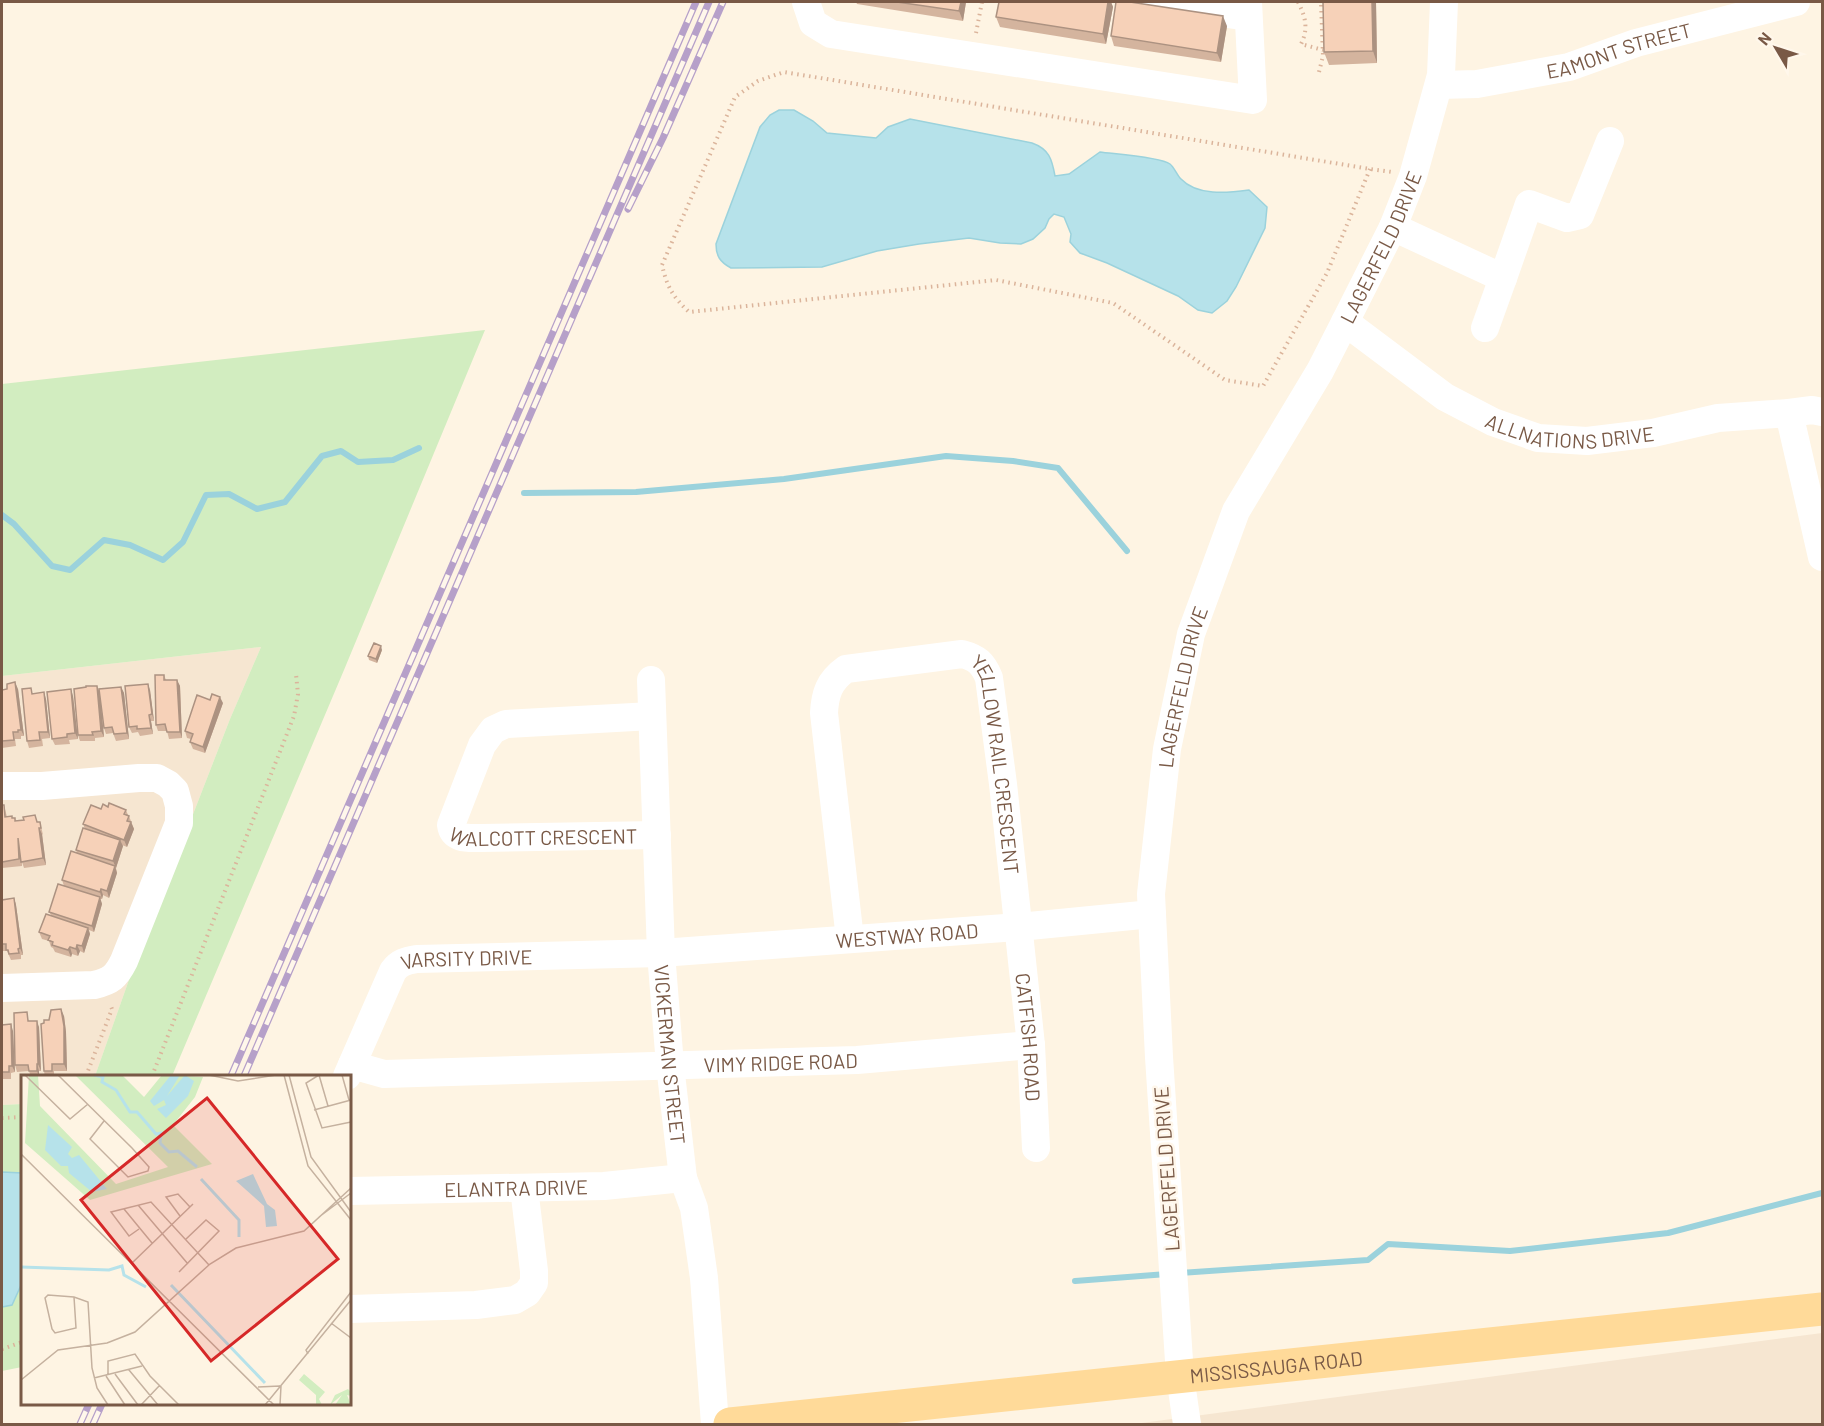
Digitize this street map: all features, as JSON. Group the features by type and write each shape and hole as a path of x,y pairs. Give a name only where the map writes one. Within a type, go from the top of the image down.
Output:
{"main road":[{"name":"MISSISSAUGA ROAD","path":"730,1425 1822,1309"}],"street":[{"path":"806,2 813,23 831,34 1253,100 1248,9 1147,2"},
{"name":"LAGERFELD DRIVE","path":"1187,1425 1180,1376 1159,1057 1151,894 1167,749 1191,634 1236,512 1320,370 1393,227 1413,176 1441,75 1444,2"},
{"name":"EAMONT STREET","path":"1439,85 1477,84 1569,67 1636,44 1796,2"},
{"path":"1485,328 1529,204 1567,218 1580,215 1610,141"},
{"path":"1393,227 1503,278"},
{"name":"ALLNATIONS DRIVE","path":"1345,322 1445,397 1493,422 1538,438 1587,441 1653,433 1718,418 1812,410 1822,412"},
{"path":"1789,413 1822,557"},
{"name":"YELLOW RAIL CRESCENT","path":"850,939 824,713 825,697 836,676 846,669 962,654 976,658 984,665 989,678 1019,927"},
{"name":"VICKERMAN STREET","path":"651,680 662,953 670,1065 684,1178 694,1208 704,1278 715,1425"},
{"name":"WALCOTT CRESCENT","path":"652,716 507,724 493,730 482,745 451,825 455,835 471,838 657,835"},
{"path":"2,786 42,786 157,778 175,791 179,806 179,823 117,974 106,982 94,986 2,988"},
{"name":"WESTWAY ROAD","path":"662,953 1019,927 1152,914"},
{"name":"CATFISH ROAD","path":"1019,927 1031,1045 1036,1148"},
{"name":"VARSITY DRIVE","path":"349,1071 393,971 405,961 662,953"},
{"name":"VIMY RIDGE ROAD","path":"349,1071 384,1074 858,1060 1031,1045"},
{"name":"ELANTRA DRIVE","path":"351,1191 604,1186 684,1178"},
{"path":"351,1309 476,1305 515,1300 527,1293 534,1283 534,1270 524,1188"}],"path":[{"path":"976,37 982,2"},
{"path":"1298,2 1306,21 1301,44 1323,50"},
{"path":"1318,72 1323,50 1321,2"},
{"path":"1370,169 1327,273 1263,386 1225,380 1113,303 996,280 689,312 675,299 666,283 662,265 735,98 758,81 784,72 1413,176"},
{"path":"153,1075 294,716 297,694 296,674"},
{"path":"87,1075 112,1009 110,1002"},
{"path":"2,1118 21,1117"},
{"path":"2,1349 21,1342"}],"shaded area":[{"path":"261,647 230,719 131,974 95,1075 21,1075 21,1104 2,1105 2,676"},
{"path":"1822,1333 1822,1424 1134,1424 1549,1369"}],"green space":[{"path":"485,330 172,1075 95,1075 131,974 230,719 261,647 2,676 2,384"},
{"path":"21,1104 21,1367 2,1371 2,1105"}],"water":[{"path":"779,110 794,110 813,121 827,133 876,138 888,127 910,119 1032,143 1049,155 1055,176 1069,174 1100,152 1157,159 1170,164 1181,179 1195,188 1213,192 1249,190 1267,207 1265,228 1236,287 1227,301 1212,313 1198,310 1178,296 1080,253 1070,242 1071,234 1064,217 1054,214 1045,228 1033,239 1021,244 969,238 877,251 822,267 731,268 719,258 716,244 760,127 770,115"},
{"path":"2,1172 21,1173 21,1285 12,1305 2,1307"}],"building":[{"path":"897,2 961,2 959,11"},
{"path":"999,2 1108,2 1103,34 996,17"},
{"path":"1116,2 1130,2 1223,16 1217,53 1111,36"},
{"path":"1323,2 1372,2 1373,51 1324,52"},
{"path":"374,643 381,646 376,659 368,656"},
{"path":"155,675 164,675 164,680 177,680 180,732 167,732 165,724 156,725"},
{"path":"15,682 21,730 13,732 14,740 2,741 2,690 7,689 7,684"},
{"path":"148,684 152,714 149,715 151,728 129,727 125,686"},
{"path":"97,686 101,731 92,732 93,735 78,735 74,689"},
{"path":"121,687 127,733 114,734 112,727 104,728 99,689"},
{"path":"31,688 32,694 44,692 48,732 39,732 40,740 27,741 22,689"},
{"path":"71,689 75,733 67,734 67,737 52,739 47,692"},
{"path":"212,694 220,697 203,747 190,742 193,734 185,731 197,695 210,700"},
{"path":"109,803 126,810 124,814 129,816 127,821 131,822 124,840 83,824 91,805 101,809 103,804 108,807"},
{"path":"2,805 4,805 5,817 12,816 15,821 35,815 37,822 40,822 43,858 21,862 18,838 19,859 2,862"},
{"path":"83,828 120,840 113,861 76,850"},
{"path":"71,851 115,866 107,891 101,889 100,892 62,880"},
{"path":"58,884 100,897 92,926 49,912"},
{"path":"14,898 20,948 19,953 9,954 6,944 2,944 2,900"},
{"path":"46,914 88,928 82,946 77,945 76,949 70,947 68,950 52,945 53,942 48,940 50,936 39,932"},
{"path":"61,1009 64,1026 64,1064 52,1064 52,1071 44,1071 41,1024 44,1020 49,1020 51,1010"},
{"path":"27,1012 28,1021 37,1021 37,1071 29,1071 28,1065 15,1065 14,1013"},
{"path":"11,1024 12,1066 9,1066 9,1072 2,1072 2,1025"}],"waterway":[{"path":"2,515 14,524 52,566 70,570 104,540 130,545 163,560 183,542 206,495 229,494 257,509 285,502 322,456 341,451 358,462 393,460 419,448"},
{"path":"524,493 636,492 784,479 946,456 1013,461 1058,468 1127,551"},
{"path":"1180,1273 1368,1260 1388,1244 1510,1251 1668,1233 1822,1193"},
{"path":"1075,1281 1167,1274"}],"railway":[{"path":"231,1075 696,2"},
{"path":"244,1075 709,2"},
{"path":"628,209 663,138 723,2"},
{"path":"80,1424 89,1405"},
{"path":"93,1424 102,1405"}]}
